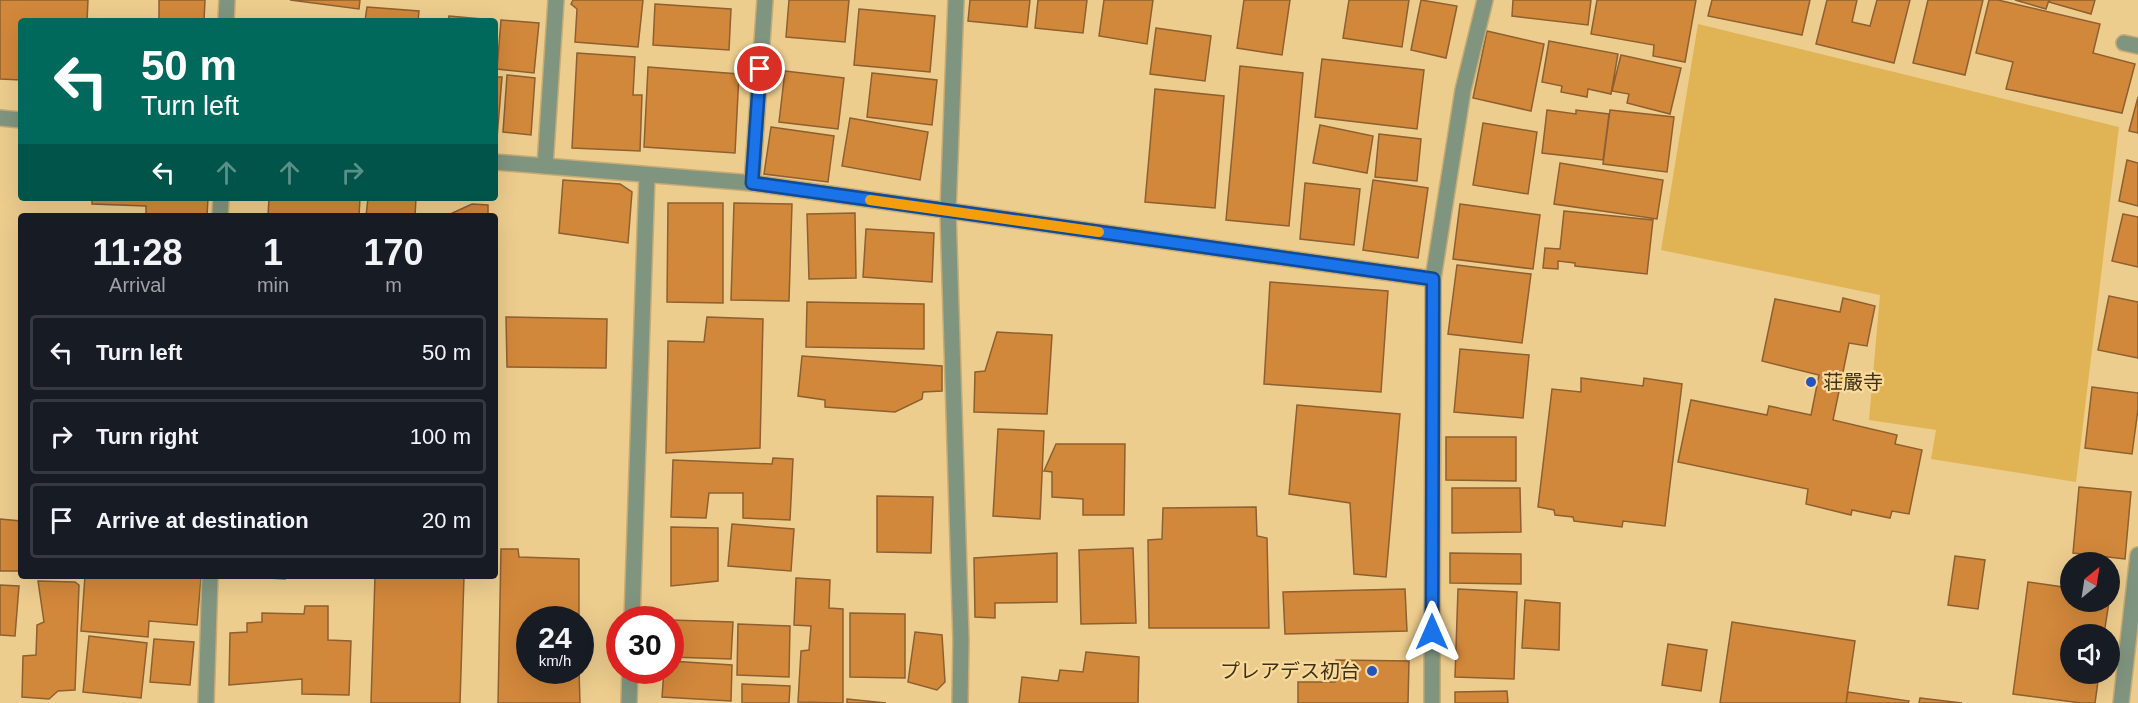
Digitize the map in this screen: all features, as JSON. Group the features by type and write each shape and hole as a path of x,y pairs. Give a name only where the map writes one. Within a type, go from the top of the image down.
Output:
{"street":[{"path":"226,18 227,0"},
{"path":"545,166 556,0"},
{"path":"752,183 765,0"},
{"path":"956,0 948,211 961,640 960,703"},
{"path":"1432,703 1433,279 1463,90 1485,0"},
{"path":"0,118 18,120"},
{"path":"498,162 752,183 1433,279"},
{"path":"632,606 647,175"},
{"path":"2121,703 2138,555"},
{"path":"206,703 210,579"},
{"path":"629,703 630,684"}],"shaded area":[{"path":"1698,24 2119,127 2076,482 1931,459 1936,430 1869,420 1880,295 1661,250"}],"building":[{"path":"0,0 88,0 87,18 18,18 18,80 0,79"},
{"path":"159,0 205,0 204,18 159,18"},
{"path":"290,0 360,0 359,9"},
{"path":"573,0 643,0 638,47 575,42 577,9 571,4"},
{"path":"789,0 849,0 845,42 786,37"},
{"path":"970,0 1030,0 1027,27 968,21"},
{"path":"1038,0 1087,0 1083,33 1035,28"},
{"path":"1104,0 1153,0 1147,44 1099,36"},
{"path":"1244,0 1290,0 1282,55 1237,48"},
{"path":"1349,0 1409,0 1402,47 1343,38"},
{"path":"1421,0 1457,6 1446,58 1411,50"},
{"path":"1513,0 1591,0 1588,25 1512,16"},
{"path":"1597,0 1696,0 1685,62 1653,56 1654,45 1591,34"},
{"path":"1712,0 1810,0 1802,35 1708,16"},
{"path":"1827,0 1857,0 1852,22 1870,26 1877,0 1910,0 1894,63 1816,44"},
{"path":"1928,0 1983,0 1965,75 1913,63"},
{"path":"1989,0 1998,0 2100,24 2093,53 2135,64 2122,113 2006,89 2013,62 1976,53"},
{"path":"2015,0 2049,0 2046,9"},
{"path":"2050,0 2095,0 2091,14 2049,2"},
{"path":"655,4 731,9 729,50 653,45"},
{"path":"367,7 419,11 418,18 365,18"},
{"path":"859,9 935,16 930,72 854,65"},
{"path":"501,20 539,23 534,73 498,69"},
{"path":"1156,28 1211,36 1205,81 1150,74"},
{"path":"1487,31 1544,44 1531,111 1473,98"},
{"path":"1549,41 1618,54 1611,94 1588,89 1587,97 1561,92 1562,86 1542,82"},
{"path":"577,53 635,57 633,95 642,95 640,151 572,148"},
{"path":"1621,55 1681,68 1670,114 1627,103 1629,94 1612,91"},
{"path":"1322,59 1424,70 1417,129 1315,117"},
{"path":"1240,66 1303,73 1289,226 1226,220"},
{"path":"648,67 739,74 735,153 644,147"},
{"path":"785,71 844,78 838,129 779,122"},
{"path":"872,73 937,80 932,125 867,117"},
{"path":"507,75 535,78 531,135 503,132"},
{"path":"498,77 502,77 498,126"},
{"path":"1155,89 1224,96 1215,208 1145,202"},
{"path":"2138,97 2138,133 2129,131"},
{"path":"1547,110 1576,114 1576,110 1609,114 1603,160 1542,153"},
{"path":"1610,110 1674,117 1667,172 1603,164"},
{"path":"850,118 928,132 920,180 842,166"},
{"path":"1483,123 1537,132 1528,194 1473,185"},
{"path":"1320,125 1373,136 1367,173 1313,163"},
{"path":"771,127 834,136 828,182 764,174"},
{"path":"1379,134 1421,139 1417,181 1375,177"},
{"path":"2127,160 2138,163 2138,206 2119,201"},
{"path":"1560,163 1663,180 1657,219 1554,204"},
{"path":"563,180 620,184 632,192 628,243 559,233"},
{"path":"1373,180 1428,188 1418,258 1363,250"},
{"path":"1305,183 1360,189 1354,245 1300,239"},
{"path":"92,201 208,201 207,213 146,213 146,206 92,204"},
{"path":"269,201 360,201 359,213 268,213"},
{"path":"368,201 416,201 415,213 366,213"},
{"path":"668,203 723,203 723,303 667,302"},
{"path":"734,203 792,204 789,301 731,300"},
{"path":"472,204 488,205 488,213 452,213"},
{"path":"1460,204 1540,215 1533,269 1453,259"},
{"path":"1564,211 1653,220 1647,274 1575,266 1575,263 1558,261 1558,269 1543,268 1545,248 1560,249"},
{"path":"855,213 856,278 809,279 807,214"},
{"path":"2123,214 2138,217 2138,267 2112,261"},
{"path":"866,229 934,233 932,282 863,277"},
{"path":"1457,265 1531,274 1522,343 1448,334"},
{"path":"1270,282 1388,291 1381,392 1264,384"},
{"path":"2109,296 2138,302 2138,358 2098,350"},
{"path":"1843,298 1875,306 1867,346 1849,343 1833,420 1897,435 1895,444 1922,450 1909,514 1892,511 1890,518 1852,510 1851,515 1806,504 1808,489 1678,462 1691,400 1767,415 1769,406 1811,415 1819,375 1762,361 1775,299 1840,312"},
{"path":"807,302 924,304 924,349 806,347"},
{"path":"506,317 607,319 606,368 507,367"},
{"path":"707,317 763,319 760,448 666,453 668,341 704,342"},
{"path":"997,332 1052,335 1047,414 974,412 975,372 985,371"},
{"path":"1460,349 1529,355 1523,418 1454,412"},
{"path":"802,356 942,366 942,391 923,392 922,399 895,412 825,407 825,400 798,396"},
{"path":"1581,378 1643,386 1644,378 1682,384 1665,526 1623,521 1622,527 1574,521 1573,517 1555,515 1554,510 1538,507 1552,389 1581,392"},
{"path":"2092,387 2138,393 2132,454 2085,448"},
{"path":"1297,405 1400,414 1386,577 1354,574 1350,503 1289,494"},
{"path":"998,429 1044,431 1040,519 993,516"},
{"path":"1446,437 1516,437 1516,481 1446,480"},
{"path":"1056,444 1125,444 1124,515 1083,515 1083,499 1052,497 1052,472 1044,471"},
{"path":"773,458 793,459 790,520 743,518 743,493 709,493 706,518 671,517 673,460 772,464"},
{"path":"2079,487 2131,492 2125,559 2120,558 2120,552 2073,552"},
{"path":"1452,488 1520,488 1521,532 1452,533"},
{"path":"877,496 933,497 931,553 877,552"},
{"path":"1256,507 1257,536 1267,538 1269,628 1149,628 1148,540 1162,539 1163,508"},
{"path":"0,519 18,521 18,571 0,571"},
{"path":"732,524 794,529 791,571 728,566"},
{"path":"671,527 718,528 718,581 671,586"},
{"path":"1133,548 1136,623 1081,624 1079,550"},
{"path":"501,549 518,549 519,557 579,559 579,606 516,606 516,684 579,684 580,703 498,703"},
{"path":"1057,553 1057,602 995,603 995,618 975,617 974,558"},
{"path":"1450,553 1521,554 1521,584 1450,583"},
{"path":"1955,556 1985,560 1978,609 1948,605"},
{"path":"796,578 830,580 829,608 843,609 843,703 798,702 801,651 809,650 811,626 794,625"},
{"path":"85,579 201,579 197,625 149,621 148,637 81,631"},
{"path":"375,579 464,579 460,703 371,703"},
{"path":"38,581 75,582 79,585 75,690 58,691 49,699 22,697 23,656 36,655 37,625 44,622"},
{"path":"2028,582 2060,587 2060,612 2107,612 2106,624 2060,624 2060,684 2098,684 2095,703 2013,694"},
{"path":"0,585 19,586 15,636 0,635"},
{"path":"1405,589 1407,631 1285,634 1283,592"},
{"path":"1458,589 1517,592 1514,679 1455,677"},
{"path":"1525,600 1560,603 1559,650 1522,648"},
{"path":"305,606 328,606 328,640 351,641 349,695 302,694 302,679 229,685 230,633 247,632 247,623 262,622 262,613 304,614"},
{"path":"850,613 905,614 905,678 850,677"},
{"path":"684,620 733,622 731,659 684,657"},
{"path":"1732,622 1855,641 1846,703 1720,703"},
{"path":"738,624 790,626 789,677 737,675"},
{"path":"915,632 942,635 945,682 937,690 908,682"},
{"path":"89,636 147,643 141,698 83,692"},
{"path":"154,639 194,642 190,685 150,682"},
{"path":"1668,644 1707,650 1701,691 1662,685"},
{"path":"1086,652 1139,657 1138,703 1019,703 1022,677 1058,681 1060,670 1083,672"},
{"name":"プレアデス初台","path":"1336,660 1409,661 1408,703 1298,703 1298,682 1335,682"},
{"path":"684,662 732,665 731,701 662,697 663,684 684,684"},
{"path":"742,684 790,686 789,703 742,703"},
{"path":"1507,691 1508,703 1455,703 1455,692"},
{"path":"1848,692 1909,701 1908,703 1846,703"},
{"path":"1920,698 1962,703 1919,703"},
{"path":"847,699 886,703 847,703"}],"slow traffic":[{"path":"870,200 1099,232"}],"place":[{"name":"荘嚴寺","path":"1811,382"},
{"name":"プレアデス初台","path":"1372,671"}],"route":[{"path":"760,69 752,183 1433,279 1432,632"}]}
